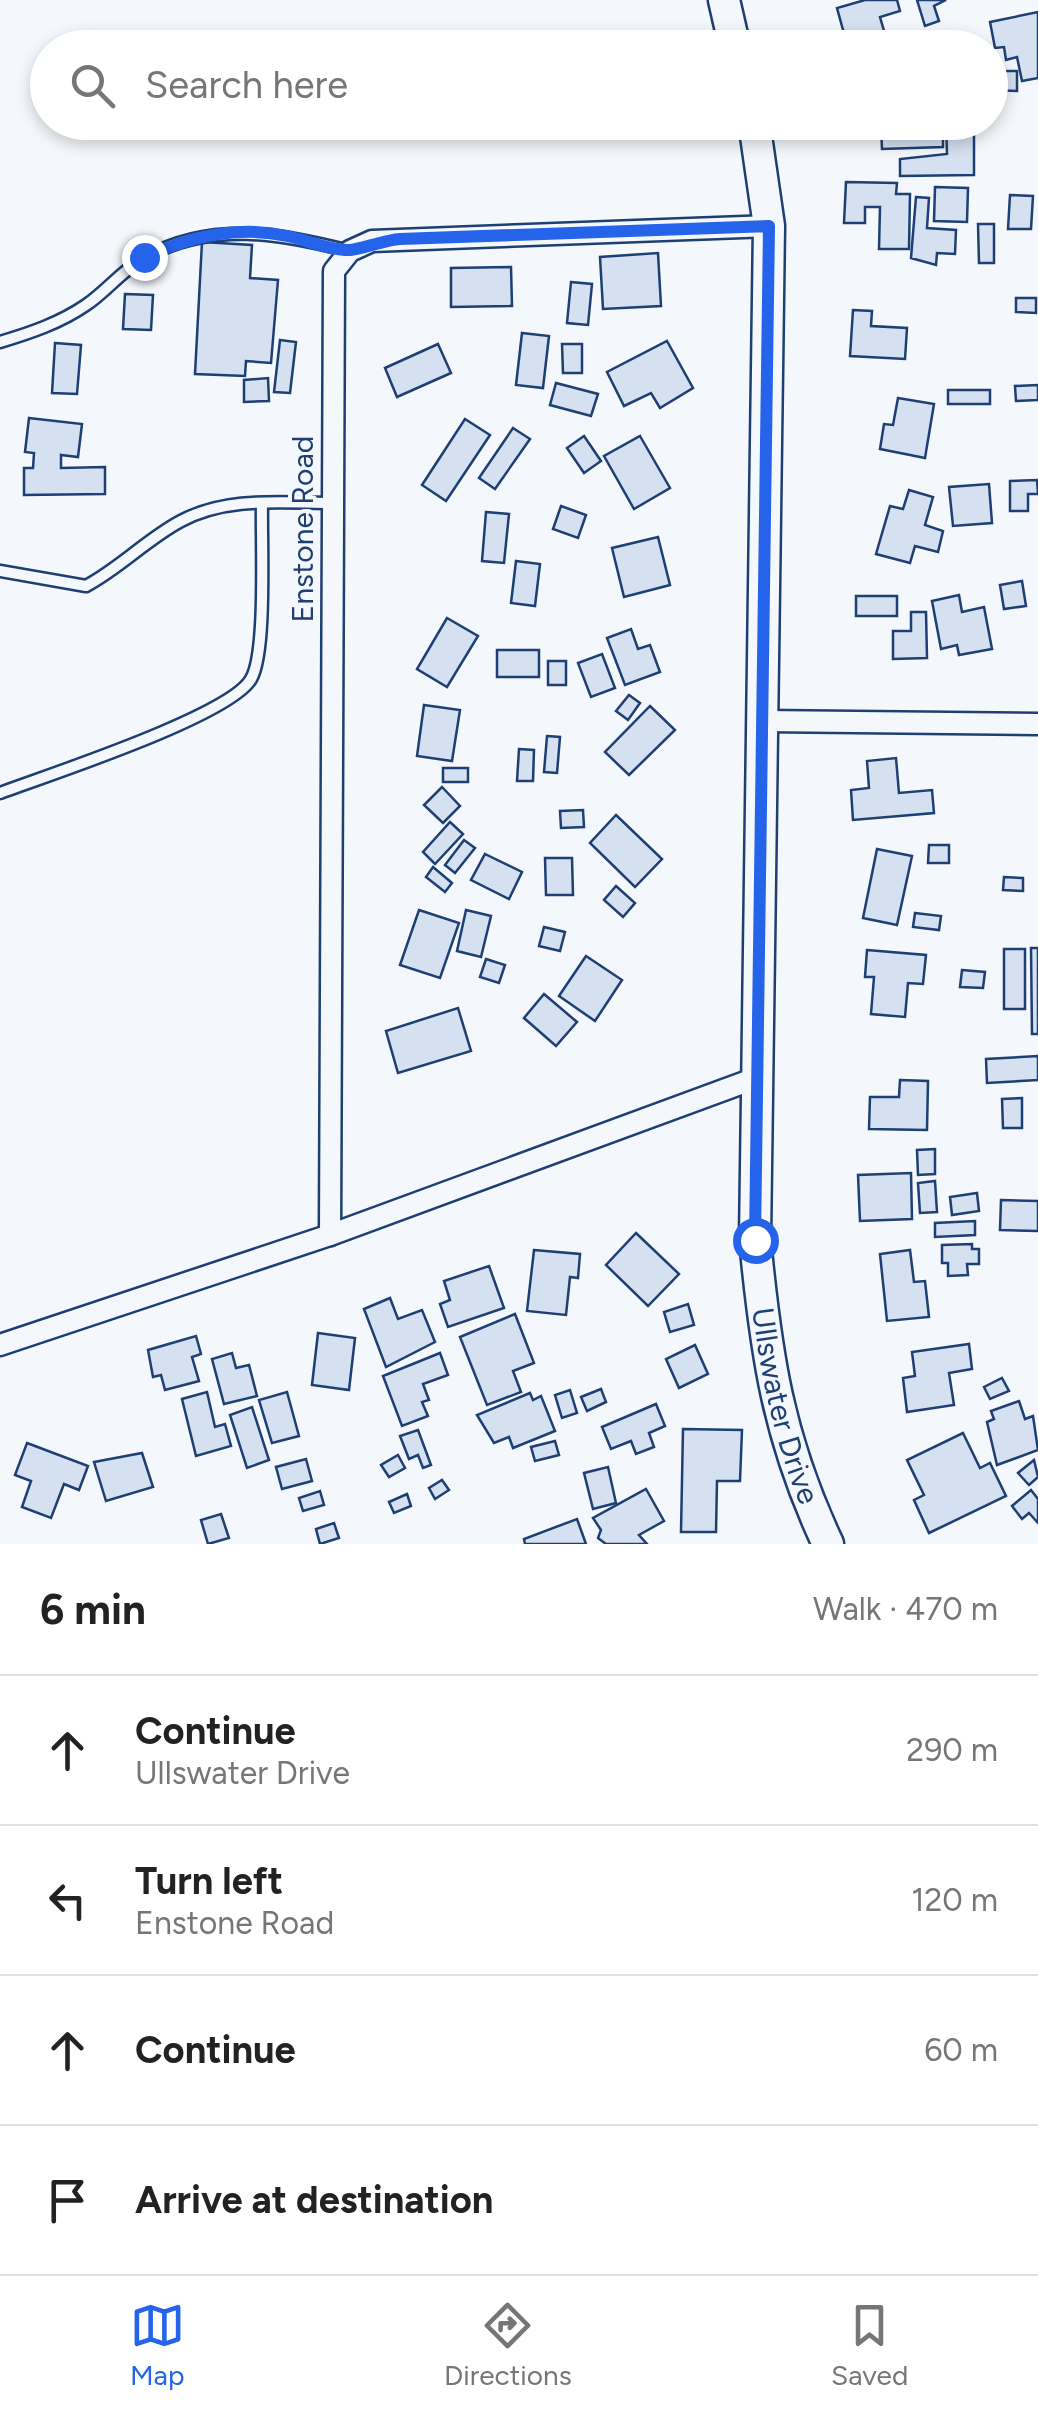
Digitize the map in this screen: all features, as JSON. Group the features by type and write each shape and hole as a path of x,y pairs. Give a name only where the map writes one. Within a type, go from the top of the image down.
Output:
{"street":[{"path":"724,0 732,30"},
{"name":"Ullswater Drive","path":"757,140 769,226 755,1240 764,1333 784,1438 828,1544"},
{"path":"350,251 372,241 400,239 769,226"},
{"name":"Enstone Road","path":"330,1234 334,271 350,251"},
{"path":"763,721 1038,724"},
{"path":"0,1345 330,1234 759,1077"}],"lane":[{"path":"0,342 41,329 86,306 144,257 186,239 227,232 282,234 350,251"},
{"path":"0,572 86,586 179,522 234,503 333,503"},
{"path":"0,792 96,758 237,697 258,662 262,503"}],"building":[{"path":"865,0 897,0 900,11 880,17 884,30 843,30 837,8"},
{"path":"917,0 946,0 934,6 939,21 925,26"},
{"path":"1038,12 1038,78 1022,81 1017,57 1008,59 1008,30 992,30 990,22"},
{"path":"1008,71 1017,71 1017,91 1008,91"},
{"path":"882,140 943,140 943,147 882,149"},
{"path":"947,140 974,140 974,175 900,176 900,159 947,154"},
{"path":"846,182 897,183 896,194 910,194 909,249 879,249 880,207 865,207 865,223 844,223"},
{"path":"935,187 968,188 967,222 934,221"},
{"path":"1010,195 1033,196 1031,229 1008,229"},
{"path":"916,197 929,198 927,228 956,230 955,254 937,253 936,265 911,258"},
{"path":"978,224 994,224 994,263 979,263"},
{"path":"202,242 252,245 250,278 278,280 271,363 246,361 245,376 195,374"},
{"path":"658,253 661,306 603,309 600,257"},
{"path":"511,267 512,306 451,307 451,268"},
{"path":"571,282 592,284 588,325 567,323"},
{"path":"125,294 153,295 151,330 123,329"},
{"path":"1016,298 1036,298 1036,313 1016,312"},
{"path":"853,310 872,311 871,326 907,328 905,359 850,356"},
{"path":"522,333 549,336 543,388 516,385"},
{"path":"280,340 296,342 290,393 274,392"},
{"path":"667,341 693,388 660,408 651,393 624,406 607,372"},
{"path":"55,343 81,345 77,394 52,393"},
{"path":"438,344 451,373 397,397 385,368"},
{"path":"562,344 582,344 582,373 563,373"},
{"path":"268,378 269,401 244,402 244,380"},
{"path":"556,383 598,394 591,416 550,405"},
{"path":"1038,385 1038,400 1016,401 1015,386"},
{"path":"948,390 990,390 990,404 948,404"},
{"path":"898,398 934,404 925,458 880,449 884,424 893,425"},
{"path":"29,418 82,424 78,457 61,455 61,468 105,467 105,494 24,495 24,468 33,468 34,453 25,452"},
{"path":"465,419 490,435 446,501 422,485"},
{"path":"513,428 530,439 495,489 479,478"},
{"path":"584,436 601,461 584,473 567,448"},
{"path":"640,436 670,488 634,509 604,456"},
{"path":"1037,480 1038,494 1028,494 1028,511 1010,511 1010,481"},
{"path":"989,484 992,523 953,526 949,487"},
{"path":"909,490 933,497 925,525 943,531 938,552 915,546 910,563 876,554 890,506 903,509"},
{"path":"561,506 586,515 578,538 553,529"},
{"path":"486,512 509,514 504,563 482,561"},
{"path":"658,537 670,585 624,597 612,548"},
{"path":"516,561 540,564 535,606 511,603"},
{"path":"1022,581 1026,606 1004,609 1000,585"},
{"path":"959,595 962,612 984,607 992,649 959,655 957,645 941,649 932,601"},
{"path":"856,596 897,596 897,616 856,616"},
{"path":"911,612 926,612 927,658 893,659 893,631 911,631"},
{"path":"447,618 478,636 447,687 417,669"},
{"path":"631,629 638,649 650,645 660,672 625,685 607,638"},
{"path":"497,650 539,650 539,677 497,677"},
{"path":"602,654 615,688 591,697 578,663"},
{"path":"548,661 566,661 566,685 548,685"},
{"path":"629,695 640,703 628,720 616,711"},
{"path":"424,705 460,710 452,761 417,756"},
{"path":"650,706 675,730 629,775 605,752"},
{"path":"547,736 560,737 557,773 544,772"},
{"path":"519,749 534,750 533,781 517,781"},
{"path":"896,758 899,793 932,790 934,813 853,820 851,790 869,788 867,761"},
{"path":"443,768 468,768 468,782 443,782"},
{"path":"442,787 460,806 443,823 424,805"},
{"path":"583,810 584,827 561,828 560,811"},
{"path":"616,815 662,859 635,887 590,843"},
{"path":"450,822 463,834 435,864 423,852"},
{"path":"464,840 475,848 455,873 445,865"},
{"path":"929,845 949,845 949,863 928,863"},
{"path":"877,849 912,856 897,925 863,918"},
{"path":"485,854 522,872 509,899 471,880"},
{"path":"545,858 572,858 573,895 546,895"},
{"path":"433,867 452,883 445,892 426,877"},
{"path":"1004,877 1023,878 1023,891 1003,890"},
{"path":"616,886 635,903 623,917 604,900"},
{"path":"419,910 459,923 440,978 400,965"},
{"path":"466,910 491,916 481,957 457,951"},
{"path":"915,913 941,916 939,930 913,927"},
{"path":"544,927 565,932 560,951 539,946"},
{"path":"1031,948 1038,948 1038,1034 1032,1034"},
{"path":"1004,949 1025,949 1025,1009 1004,1009"},
{"path":"867,950 926,955 923,984 908,983 905,1017 871,1014 874,977 865,977"},
{"path":"586,956 622,980 595,1021 559,996"},
{"path":"486,959 505,965 499,983 480,977"},
{"path":"962,970 985,972 983,988 960,987"},
{"path":"544,994 577,1022 556,1046 524,1018"},
{"path":"458,1008 471,1051 398,1073 386,1031"},
{"path":"1038,1056 1038,1080 987,1083 986,1059"},
{"path":"900,1080 928,1081 927,1130 869,1129 870,1097 899,1097"},
{"path":"1022,1098 1022,1128 1003,1128 1002,1099"},
{"path":"935,1149 935,1174 918,1175 917,1150"},
{"path":"911,1173 912,1219 860,1221 858,1175"},
{"path":"935,1181 937,1212 920,1213 918,1183"},
{"path":"977,1193 979,1211 952,1215 950,1197"},
{"path":"1001,1200 1038,1201 1038,1231 1000,1230"},
{"path":"975,1221 975,1235 935,1237 935,1223"},
{"path":"636,1233 679,1274 648,1306 606,1265"},
{"path":"972,1244 972,1249 979,1249 979,1264 967,1264 968,1275 948,1276 948,1263 942,1263 942,1245"},
{"path":"534,1250 580,1254 578,1278 570,1277 566,1315 527,1311"},
{"path":"910,1250 914,1282 925,1281 929,1317 887,1321 880,1254"},
{"path":"489,1266 504,1308 448,1327 440,1304 450,1300 444,1281"},
{"path":"390,1298 398,1319 422,1310 435,1342 386,1367 364,1309"},
{"path":"688,1304 694,1325 670,1332 664,1312"},
{"path":"515,1314 534,1363 513,1371 521,1392 487,1405 460,1337"},
{"path":"318,1333 355,1338 349,1390 312,1385"},
{"path":"196,1336 201,1354 192,1357 199,1381 165,1390 161,1375 153,1377 148,1350"},
{"path":"969,1344 972,1369 949,1373 954,1405 907,1412 903,1378 915,1376 912,1352"},
{"path":"695,1345 708,1374 679,1388 666,1359"},
{"path":"232,1353 236,1368 249,1365 257,1396 224,1404 212,1359"},
{"path":"440,1353 448,1375 423,1384 429,1400 422,1402 428,1416 402,1426 383,1376"},
{"path":"1002,1378 1009,1391 990,1399 984,1387"},
{"path":"601,1389 606,1402 587,1411 581,1397"},
{"path":"570,1390 577,1413 562,1418 555,1395"},
{"path":"207,1392 215,1427 225,1424 231,1446 196,1456 182,1399"},
{"path":"287,1392 299,1436 272,1443 259,1400"},
{"path":"530,1393 533,1400 541,1396 555,1431 513,1448 509,1437 494,1443 477,1415"},
{"path":"1019,1401 1025,1419 1033,1416 1038,1450 997,1465 987,1422 994,1419 991,1411"},
{"path":"656,1404 665,1426 649,1433 654,1447 636,1454 631,1441 611,1449 602,1427"},
{"path":"252,1407 269,1460 247,1468 230,1415"},
{"path":"683,1429 742,1430 740,1481 717,1481 716,1532 681,1532"},
{"path":"418,1430 431,1465 423,1468 418,1455 409,1459 400,1436"},
{"path":"963,1433 980,1468 990,1463 1006,1496 929,1533 914,1500 924,1495 907,1460"},
{"path":"555,1441 559,1455 535,1461 531,1447"},
{"path":"27,1443 88,1466 79,1490 64,1484 51,1518 22,1507 31,1481 15,1475"},
{"path":"142,1453 153,1487 106,1501 94,1462"},
{"path":"398,1455 405,1468 389,1477 381,1465"},
{"path":"306,1459 312,1481 282,1489 276,1467"},
{"path":"1034,1460 1038,1477 1029,1485 1018,1473"},
{"path":"608,1467 616,1503 593,1509 584,1473"},
{"path":"442,1480 449,1490 435,1499 429,1488"},
{"path":"646,1489 664,1521 639,1535 647,1544 606,1544 598,1538 601,1530 593,1518"},
{"path":"1031,1490 1038,1499 1038,1523 1029,1513 1022,1519 1012,1506"},
{"path":"320,1491 324,1505 303,1511 299,1498"},
{"path":"407,1494 411,1506 394,1513 389,1502"},
{"path":"221,1514 229,1538 208,1544 201,1520"},
{"path":"577,1519 586,1544 525,1544 524,1539"},
{"path":"334,1523 339,1538 320,1544 316,1529"}],"route":[{"path":"144,257 186,239 227,232 282,234 350,251 372,241 400,239 769,226 755,1240"}]}
